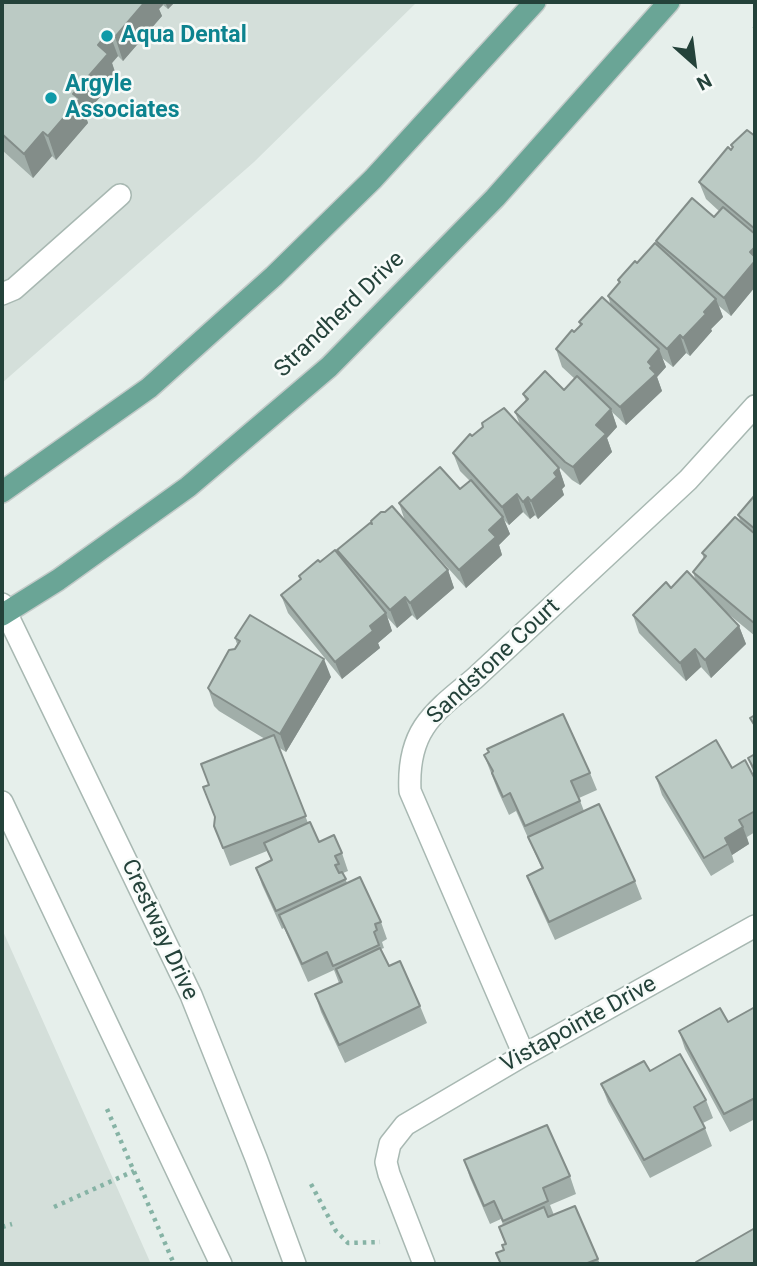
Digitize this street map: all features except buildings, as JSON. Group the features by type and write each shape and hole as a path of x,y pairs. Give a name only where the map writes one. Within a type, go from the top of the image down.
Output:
{"main road":[{"path":"2,492 149,388 274,276 373,179 535,2"},
{"name":"Strandherd Drive","path":"3,610 58,580 188,487 329,367 495,198 669,2"}],"street":[{"path":"2,294 14,289 120,195"},
{"name":"Sandstone Court","path":"524,1055 410,791 409,767 415,739 439,708 474,679 688,481 755,406"},
{"name":"Crestway Drive","path":"3,610 191,995 295,1264"},
{"path":"2,802 221,1264"},
{"name":"Vistapointe Drive","path":"409,1228 386,1162 390,1144 405,1125 755,926"},
{"path":"409,1228 424,1264"}],"path":[{"path":"54,1207 134,1171"},
{"path":"311,1184 336,1231 348,1243 377,1243 409,1228"},
{"path":"2,1227 12,1224"}],"shaded area":[{"path":"2,2 417,2 254,162 2,383"},
{"path":"2,929 151,1264 2,1264"}],"place":[{"name":"Aqua Dental","path":"107,36"},
{"name":"Argyle Associates","path":"51,98"}]}
